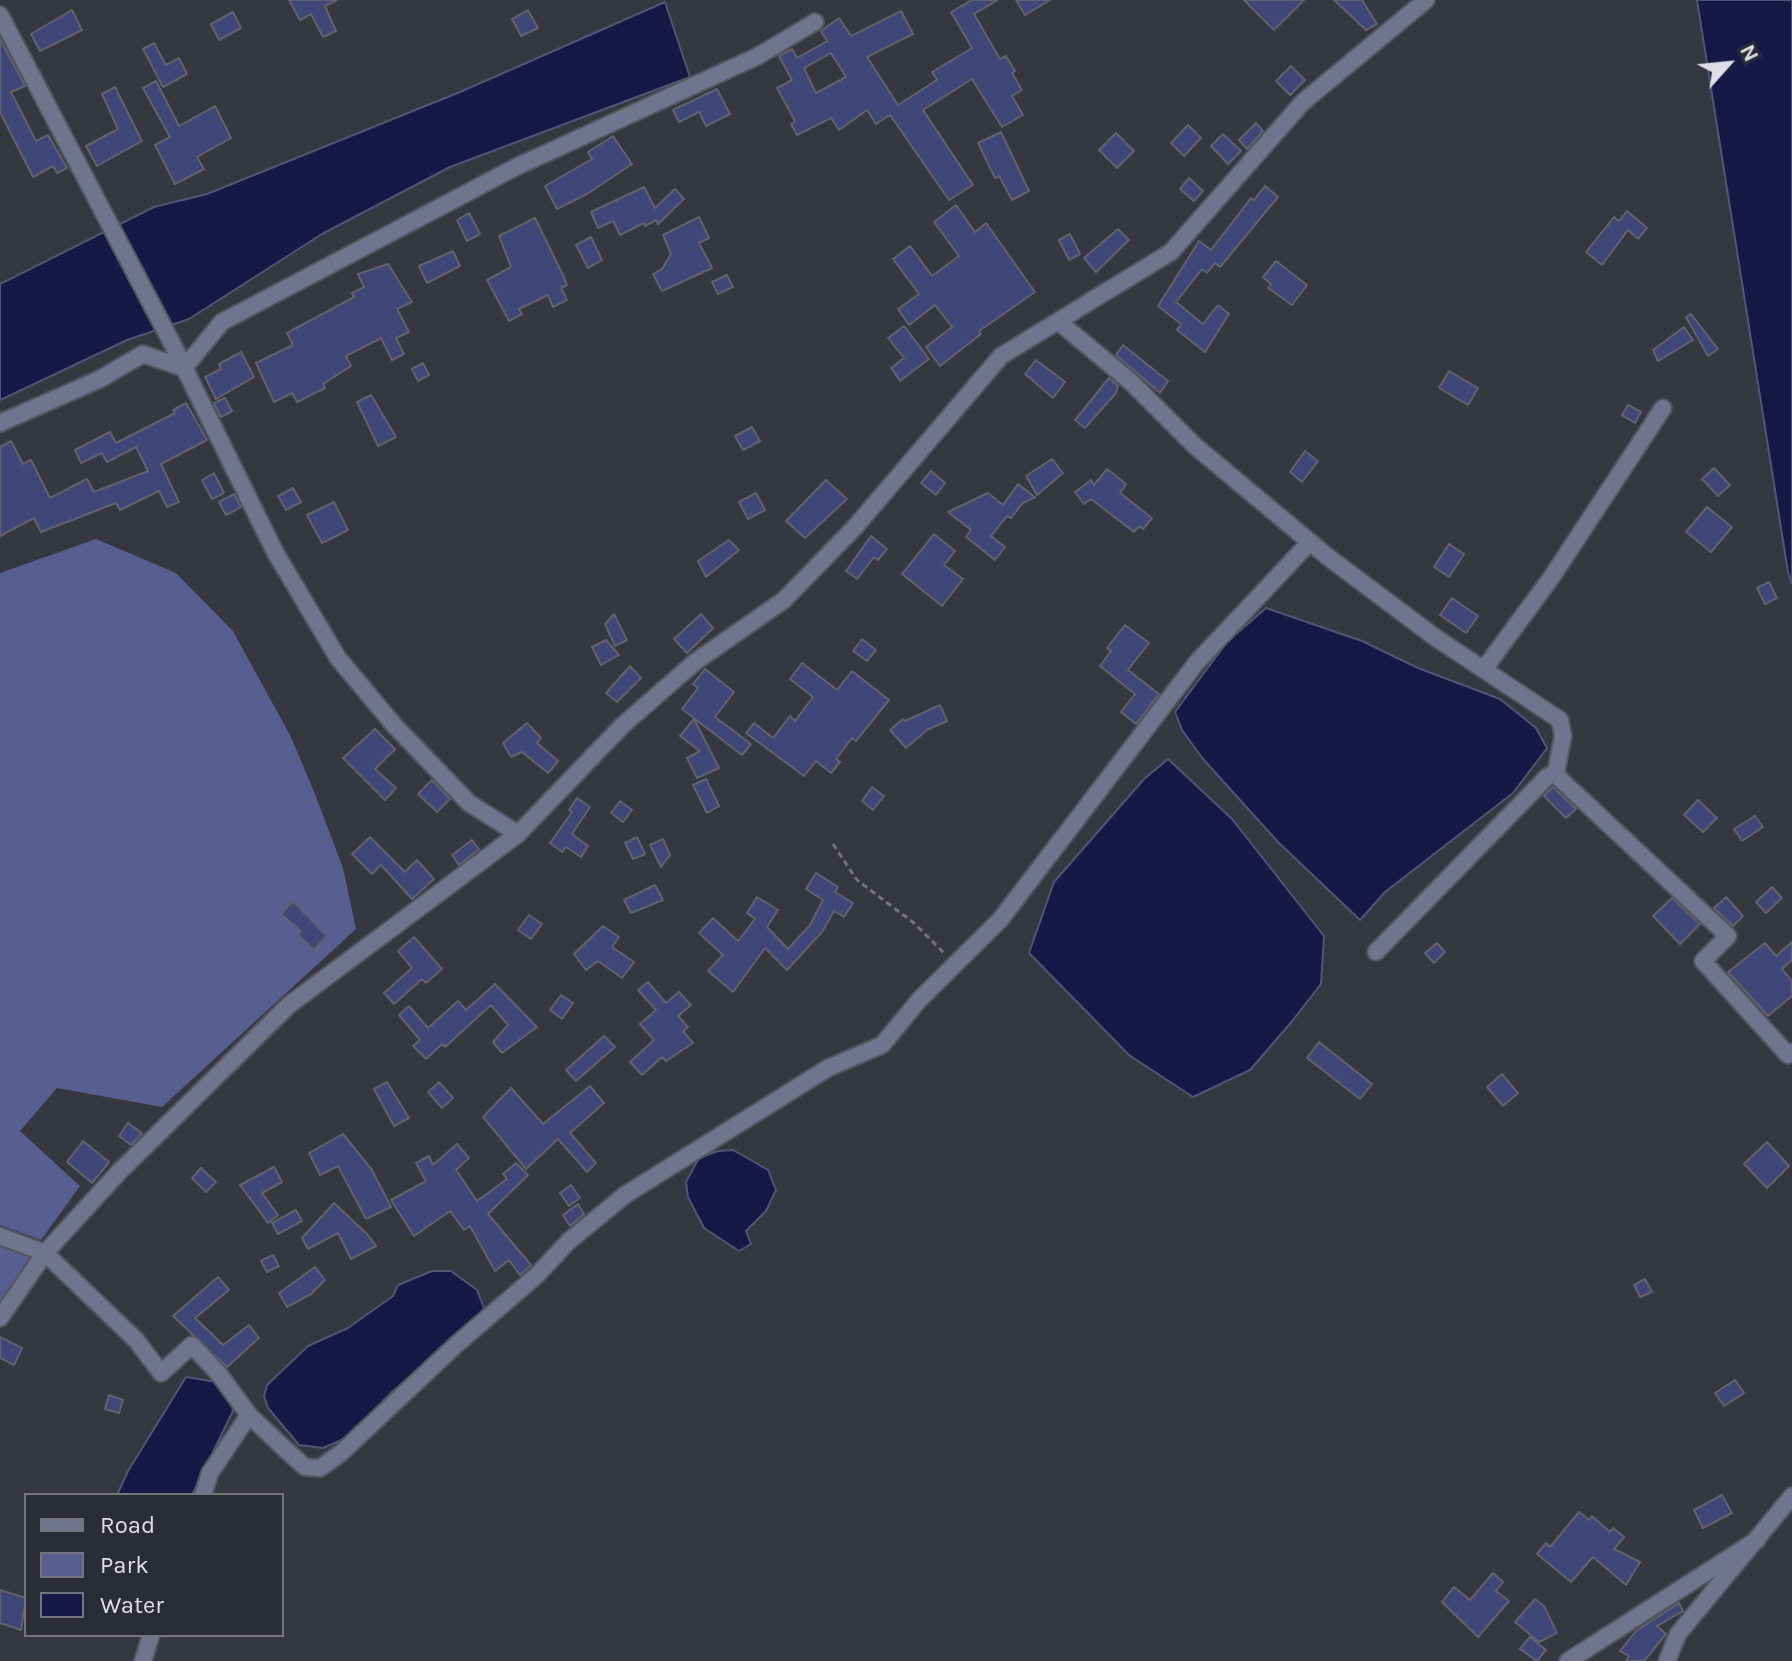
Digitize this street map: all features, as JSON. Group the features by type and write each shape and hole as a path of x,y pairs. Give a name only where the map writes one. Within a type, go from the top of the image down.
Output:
{"street":[{"path":"0,1318 45,1253 118,1173 289,1005 518,834 635,715 695,662 784,600 856,526 1001,356 1171,252 1303,102 1426,0"},
{"path":"0,15 176,351 275,552 338,658 394,725 469,803 518,834"},
{"path":"184,368 222,322 516,167 758,56 815,22"},
{"path":"1059,322 1131,382 1195,446 1310,542 1436,638 1560,720 1563,736 1556,772 1537,787 1376,952"},
{"path":"0,423 100,379 143,354 184,368"},
{"path":"1484,669 1551,578 1663,408"},
{"path":"0,1236 45,1253 136,1340 161,1373 192,1345 219,1374 249,1415 305,1467 320,1468 353,1443 569,1241 625,1195 828,1068 882,1045 1000,920 1197,662 1310,542"},
{"path":"1556,772 1728,936 1703,961 1788,1055 1792,1052"},
{"path":"204,1493 210,1473 249,1415"},
{"path":"1667,1661 1678,1634 1792,1496"},
{"path":"1568,1661 1757,1540"},
{"path":"143,1661 150,1637"}],"path":[{"path":"833,844 857,880 914,923 956,964"}],"green space":[{"path":"96,539 176,573 233,631 291,737 315,794 343,868 356,929 162,1107 57,1088 20,1131 80,1186 41,1240 0,1225 0,573"},
{"path":"0,1243 35,1257 0,1304"}],"water":[{"path":"1697,0 1792,0 1792,584 1788,572"},
{"path":"665,2 690,77 450,167 322,234 189,319 127,340 0,400 0,284 154,207 207,194 460,92"},
{"path":"1266,608 1362,641 1418,668 1500,699 1536,728 1547,748 1513,793 1385,892 1360,920 1278,842 1203,759 1182,730 1175,712 1227,642"},
{"path":"1168,759 1232,819 1324,936 1321,984 1293,1020 1250,1070 1193,1097 1129,1055 1029,953 1054,882 1144,779"},
{"path":"733,1150 768,1170 776,1190 766,1211 746,1231 751,1244 739,1251 704,1228 688,1197 686,1182 699,1158 718,1151"},
{"path":"432,1271 451,1271 477,1290 484,1308 473,1322 393,1391 346,1438 323,1448 299,1445 268,1408 264,1396 267,1385 308,1346 348,1328 393,1296 398,1285"},
{"path":"186,1377 216,1382 229,1394 233,1411 193,1493 118,1493 128,1471"}],"building":[{"path":"289,0 337,0 325,6 336,31 323,37 311,14 300,20"},
{"path":"972,0 998,0 974,14 1000,59 1006,56 1022,90 1012,96 1023,115 1002,127 972,79 923,110 973,185 949,200 890,115 876,124 867,110 839,130 831,118 797,135 791,124 795,121 777,88 792,80 779,56 792,49 797,58 827,41 821,31 839,18 851,36 901,11 913,34 867,57 898,105 937,80 932,72 972,48 951,12","holes":["831,53 846,77 816,93 804,68"]},
{"path":"1016,0 1050,0 1025,15"},
{"path":"1244,0 1304,0 1274,30"},
{"path":"1334,0 1362,0 1377,24 1366,30"},
{"path":"72,10 82,30 40,51 31,34"},
{"path":"528,10 538,28 521,36 512,19"},
{"path":"233,12 241,28 219,40 211,24"},
{"path":"0,39 25,86 11,92 36,141 48,135 67,168 57,173 53,166 33,177 0,112"},
{"path":"154,43 166,65 179,58 187,74 163,87 143,49"},
{"path":"1291,66 1305,80 1290,95 1276,81"},
{"path":"156,81 179,126 215,106 231,138 197,157 204,169 175,184 155,145 170,137 143,88"},
{"path":"115,87 142,141 97,166 86,146 118,129 102,94"},
{"path":"717,89 730,114 706,126 699,112 679,122 673,110"},
{"path":"1256,123 1263,131 1247,149 1239,140"},
{"path":"1188,125 1201,138 1184,156 1171,143"},
{"path":"1001,132 1029,191 1012,200 999,176 995,178 978,143"},
{"path":"1116,133 1134,151 1117,168 1099,150"},
{"path":"1223,134 1241,151 1228,164 1211,146"},
{"path":"613,136 632,164 587,194 557,209 545,186 592,159 588,152"},
{"path":"1189,178 1203,191 1194,201 1180,189"},
{"path":"1265,186 1278,197 1220,267 1215,263 1207,273 1202,269 1176,302 1203,324 1218,305 1229,314 1205,352 1177,330 1181,324 1158,306 1199,241 1211,250 1251,198 1254,200"},
{"path":"644,187 655,208 675,189 684,199 658,224 656,220 645,226 644,223 620,235 613,221 598,228 591,212"},
{"path":"956,205 975,232 986,223 1035,292 979,331 981,334 940,366 926,347 952,327 935,305 909,325 898,309 919,294 893,259 910,246 932,276 959,256 934,222"},
{"path":"1627,211 1647,228 1638,239 1628,230 1602,265 1586,252 1614,217 1619,221"},
{"path":"469,213 480,234 467,241 457,220"},
{"path":"699,217 709,238 699,243 712,268 662,291 653,274 662,269 671,254 663,235"},
{"path":"535,218 567,285 561,288 567,300 553,307 548,295 519,309 522,314 509,321 487,280 511,267 499,236"},
{"path":"1118,229 1129,240 1096,272 1084,258"},
{"path":"1070,234 1080,254 1069,260 1059,240"},
{"path":"591,237 602,260 588,268 576,245"},
{"path":"453,251 460,266 427,283 419,266"},
{"path":"1276,261 1307,285 1292,305 1268,288 1271,284 1263,277"},
{"path":"388,264 412,302 397,309 409,332 396,338 404,354 392,360 381,338 346,356 351,366 323,384 325,388 297,402 292,393 274,402 256,363 293,345 287,333 354,297 352,293 364,287 358,274"},
{"path":"727,275 733,287 718,294 712,282"},
{"path":"1691,314 1718,349 1708,356 1686,317"},
{"path":"904,326 929,359 900,381 891,368 904,358 888,338"},
{"path":"1684,327 1693,340 1658,361 1653,350"},
{"path":"1123,345 1168,381 1160,393 1116,355"},
{"path":"241,352 254,377 216,399 205,377 221,369 219,364"},
{"path":"1036,360 1065,382 1053,398 1025,374"},
{"path":"423,363 429,375 418,381 412,369"},
{"path":"1449,371 1478,388 1468,405 1439,388"},
{"path":"1109,378 1118,386 1116,393 1085,428 1075,420"},
{"path":"371,395 396,437 378,446 357,402"},
{"path":"225,398 232,411 221,417 214,403"},
{"path":"186,403 207,440 161,464 179,502 167,507 159,491 120,510 116,503 41,532 34,518 0,536 0,447 11,441 23,464 31,460 50,498 87,479 94,492 148,471 136,447 107,462 102,453 81,463 75,450 110,432 116,443 175,413 173,410"},
{"path":"1628,405 1641,412 1635,423 1622,415"},
{"path":"752,427 760,441 743,450 735,436"},
{"path":"1305,451 1318,461 1302,482 1290,472"},
{"path":"1052,459 1063,473 1037,495 1026,476"},
{"path":"1714,468 1730,485 1718,496 1702,479"},
{"path":"1107,469 1126,484 1120,493 1152,518 1143,529 1139,526 1134,532 1091,499 1084,504 1075,492 1091,480 1094,485"},
{"path":"931,471 945,483 936,495 921,483"},
{"path":"214,473 224,493 212,499 202,480"},
{"path":"826,480 847,499 805,538 786,521"},
{"path":"1018,484 1035,497 1023,503 1011,518 1007,516 991,536 1005,547 995,560 966,537 971,530 948,512 988,493 1003,505"},
{"path":"293,488 301,502 286,510 278,496"},
{"path":"756,493 765,510 748,519 739,502"},
{"path":"234,494 241,507 226,515 219,502"},
{"path":"334,502 348,530 322,543 307,515"},
{"path":"1707,507 1732,527 1711,552 1686,532"},
{"path":"934,534 955,551 944,565 963,579 942,606 902,574"},
{"path":"871,536 887,549 878,560 874,557 857,579 846,571"},
{"path":"729,540 739,550 706,577 698,561"},
{"path":"1449,544 1464,554 1449,577 1434,567"},
{"path":"1769,582 1777,598 1765,604 1757,588"},
{"path":"1452,598 1478,616 1466,633 1440,615"},
{"path":"614,614 627,640 615,646 605,624"},
{"path":"701,614 713,628 687,653 674,639"},
{"path":"1125,625 1149,643 1128,670 1159,694 1136,724 1121,712 1135,694 1100,666 1111,651 1107,648"},
{"path":"862,639 876,650 867,661 853,651"},
{"path":"606,640 619,655 601,665 592,647"},
{"path":"802,663 837,690 852,671 889,700 856,741 852,738 836,759 840,762 831,773 816,761 804,776 746,733 754,723 773,738 790,716 795,721 813,697 790,679"},
{"path":"630,666 641,678 617,702 606,693"},
{"path":"705,669 734,692 715,717 751,744 742,755 682,709 698,688 693,684"},
{"path":"940,705 947,721 927,730 906,748 890,730 903,719 905,721"},
{"path":"694,719 719,768 697,778 687,758 700,751 680,736"},
{"path":"527,723 541,738 537,743 558,761 548,773 522,752 511,757 503,743"},
{"path":"375,729 395,749 375,769 396,788 385,800 343,758"},
{"path":"706,779 719,806 707,813 693,785"},
{"path":"432,780 450,799 437,812 418,794"},
{"path":"872,787 884,796 873,810 862,801"},
{"path":"1553,787 1576,809 1566,818 1544,796"},
{"path":"577,798 590,807 572,834 588,846 581,857 566,847 562,852 550,843 572,812 569,810"},
{"path":"1698,800 1717,818 1703,832 1684,815"},
{"path":"620,801 632,810 623,822 611,813"},
{"path":"1755,816 1763,827 1742,841 1734,829"},
{"path":"370,837 405,872 417,860 434,879 412,899 381,865 372,874 352,854"},
{"path":"637,837 645,854 633,859 625,843"},
{"path":"663,839 670,855 661,867 650,845"},
{"path":"472,840 479,849 459,865 452,855"},
{"path":"816,873 838,887 835,892 853,903 844,917 834,911 822,932 787,970 765,948 733,992 708,971 723,955 699,933 713,918 738,941 755,919 747,913 757,897 778,910 767,927 788,949 810,925 823,900 806,889"},
{"path":"655,885 663,900 631,913 624,900"},
{"path":"1772,887 1782,898 1766,913 1756,902"},
{"path":"1726,897 1743,916 1733,926 1714,908"},
{"path":"1672,898 1700,924 1680,944 1653,916"},
{"path":"293,901 327,936 314,950 298,934 301,931 281,914"},
{"path":"529,915 542,924 531,939 518,930"},
{"path":"603,926 619,937 612,947 634,962 622,978 598,961 586,970 574,954"},
{"path":"414,937 442,969 426,983 422,979 394,1004 384,993 412,968 398,951"},
{"path":"1792,942 1792,960 1782,969 1792,981 1792,996 1768,1016 1728,972 1765,943 1776,956"},
{"path":"1437,943 1445,952 1434,963 1425,953"},
{"path":"648,982 666,1003 679,992 691,1005 678,1016 688,1027 683,1031 693,1043 666,1061 662,1057 642,1075 630,1062 654,1040 640,1024 656,1010 638,990"},
{"path":"495,984 537,1027 502,1053 493,1042 508,1025 491,1005 445,1047 442,1044 426,1059 413,1046 420,1040 399,1015 409,1006 428,1028 458,1001 466,1010"},
{"path":"561,995 573,1003 562,1019 550,1010"},
{"path":"604,1036 615,1047 576,1081 566,1070"},
{"path":"1319,1042 1372,1084 1360,1099 1307,1058"},
{"path":"1502,1074 1518,1093 1503,1106 1487,1087"},
{"path":"387,1082 409,1118 394,1126 374,1089"},
{"path":"439,1082 453,1098 442,1108 428,1092"},
{"path":"590,1086 604,1103 570,1133 596,1163 587,1172 558,1139 526,1169 483,1117 511,1088 543,1124"},
{"path":"128,1123 142,1133 131,1145 119,1136"},
{"path":"343,1134 372,1170 391,1207 366,1219 338,1166 320,1175 309,1153"},
{"path":"83,1141 109,1162 92,1183 67,1162"},
{"path":"1767,1142 1789,1166 1767,1188 1744,1164"},
{"path":"457,1144 469,1158 456,1170 477,1201 507,1179 503,1174 516,1163 528,1175 488,1214 531,1265 520,1275 509,1260 495,1271 470,1226 464,1230 450,1211 414,1236 391,1200 426,1181 416,1163 429,1156 433,1165"},
{"path":"274,1167 282,1182 262,1193 278,1215 268,1223 240,1185"},
{"path":"201,1168 216,1182 206,1192 192,1178"},
{"path":"571,1185 580,1198 569,1206 560,1193"},
{"path":"334,1203 376,1246 351,1259 338,1233 308,1249 302,1238"},
{"path":"578,1204 584,1214 570,1226 563,1215"},
{"path":"296,1210 302,1221 278,1234 272,1223"},
{"path":"273,1255 279,1266 267,1272 261,1261"},
{"path":"315,1267 325,1280 311,1294 287,1307 279,1293"},
{"path":"218,1277 229,1290 195,1318 223,1345 249,1325 259,1338 227,1367 173,1316"},
{"path":"1645,1279 1652,1292 1640,1297 1634,1285"},
{"path":"0,1337 22,1348 14,1365 0,1358"},
{"path":"1735,1380 1744,1393 1724,1406 1715,1393"},
{"path":"109,1395 123,1400 119,1413 105,1409"},
{"path":"1722,1495 1732,1513 1703,1528 1694,1510"},
{"path":"1579,1512 1589,1520 1592,1516 1610,1532 1613,1528 1624,1537 1614,1549 1640,1562 1626,1585 1593,1557 1571,1582 1537,1554 1546,1543 1550,1547"},
{"path":"1493,1573 1503,1582 1496,1591 1509,1601 1478,1637 1442,1602 1454,1587 1470,1600"},
{"path":"0,1590 24,1597 21,1630 0,1623"},
{"path":"1535,1599 1544,1606 1557,1633 1539,1642 1515,1622"},
{"path":"1679,1603 1683,1611 1657,1626 1666,1634 1644,1661 1626,1661 1629,1656 1620,1651 1636,1631"},
{"path":"1530,1637 1546,1650 1537,1661 1520,1649"}]}
